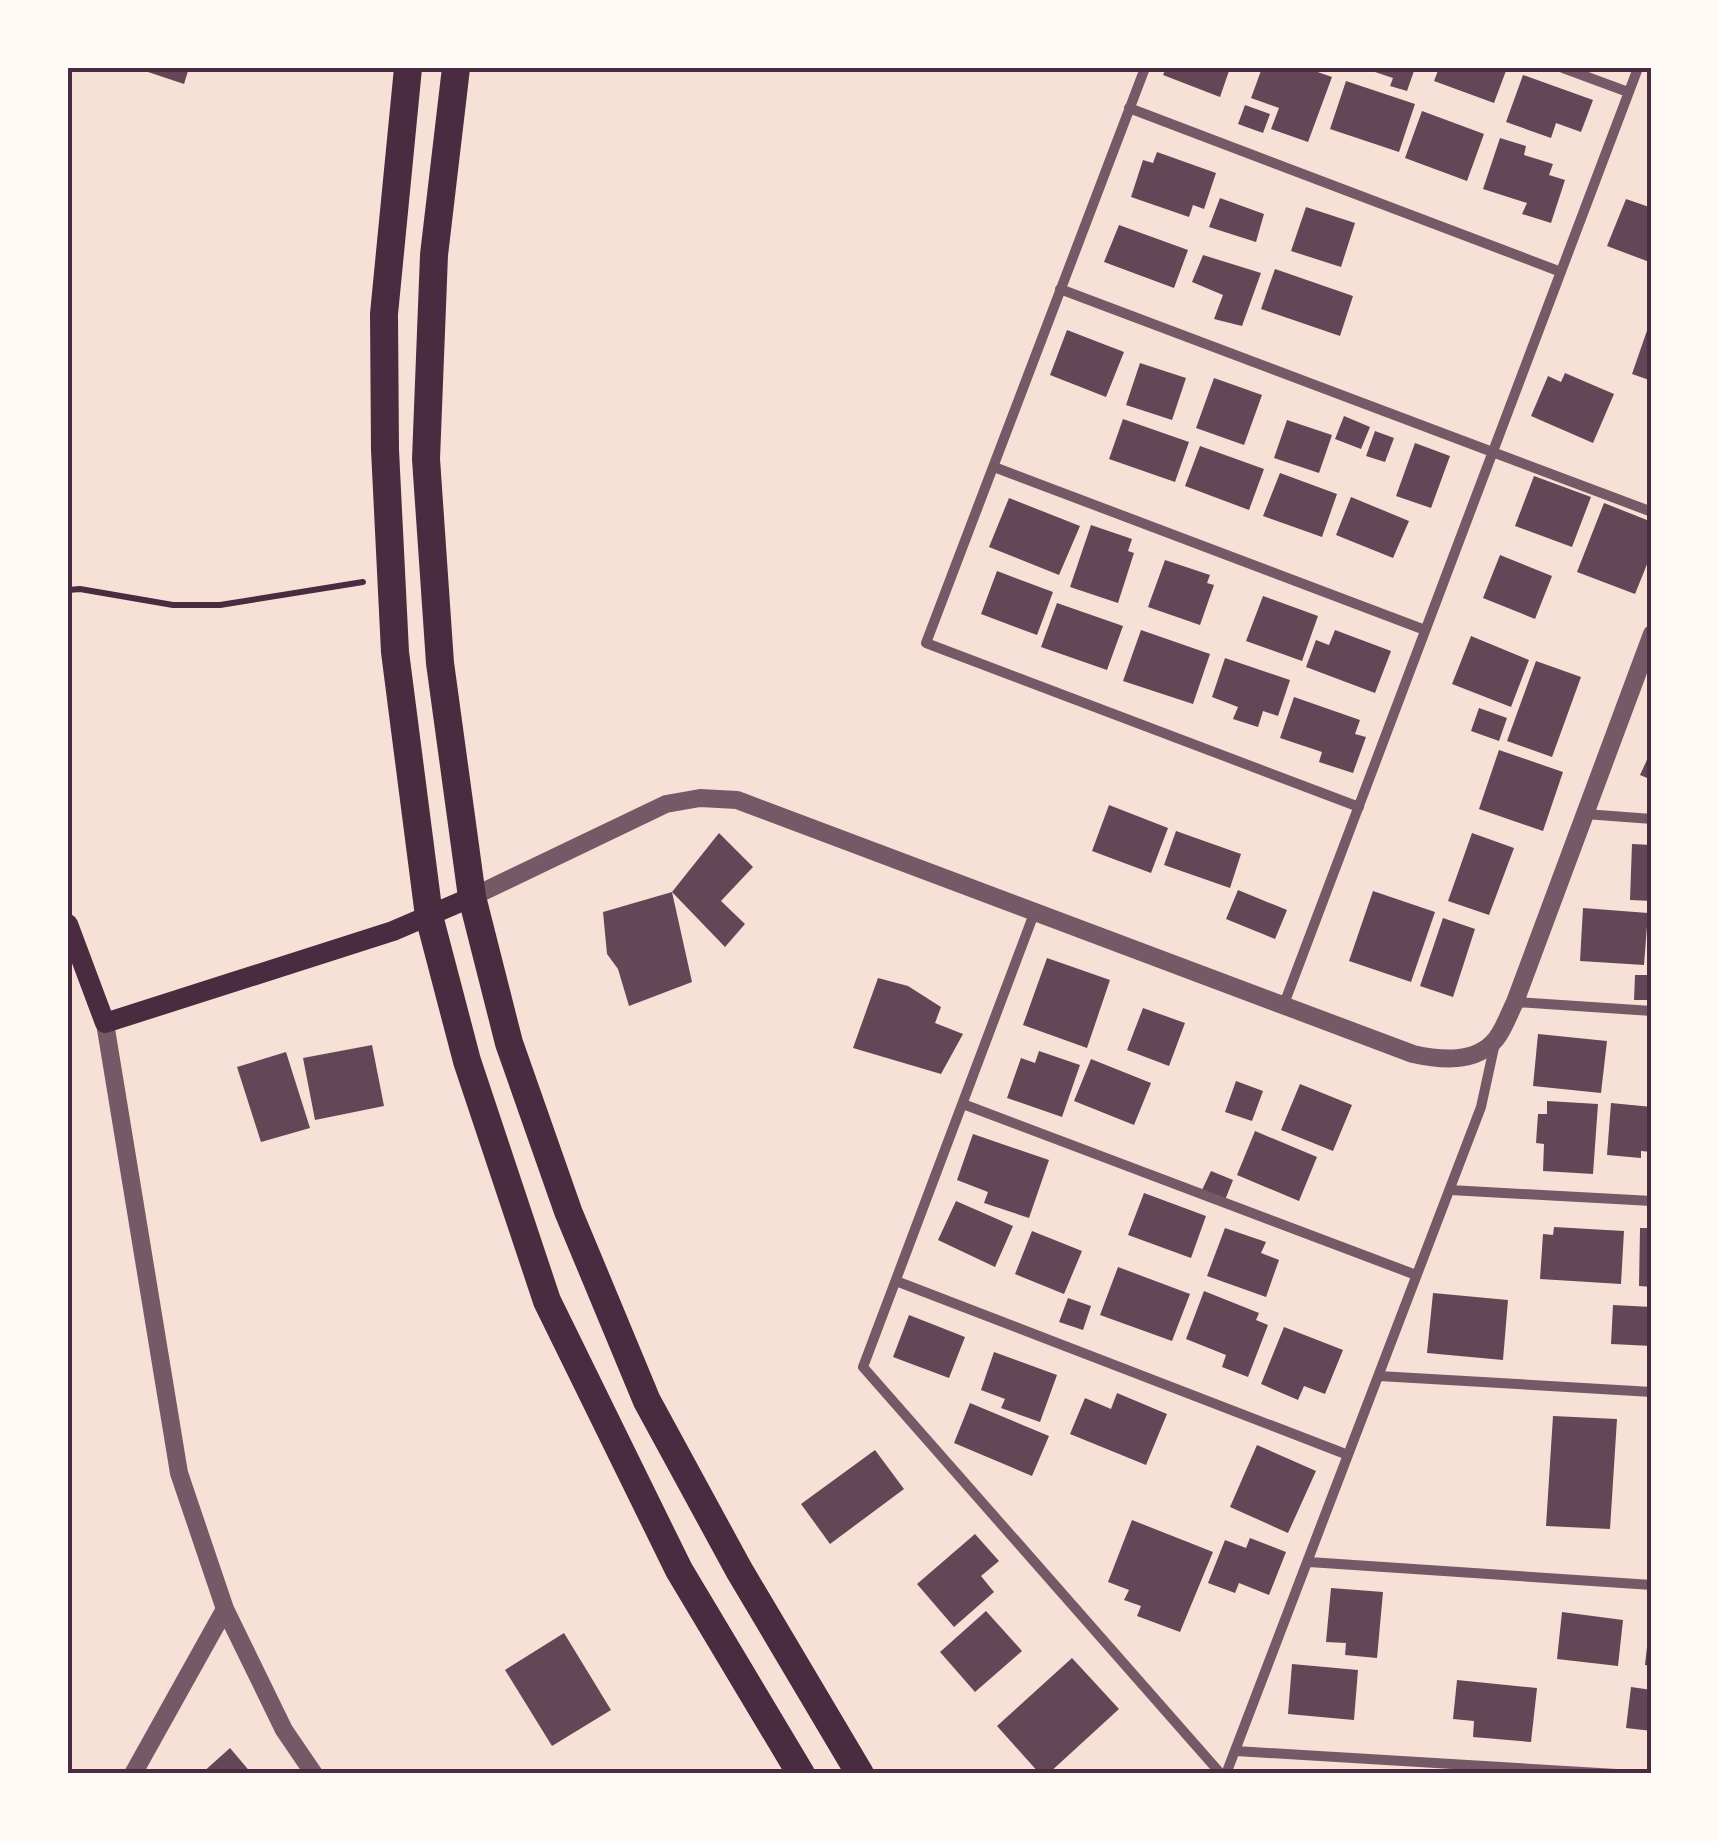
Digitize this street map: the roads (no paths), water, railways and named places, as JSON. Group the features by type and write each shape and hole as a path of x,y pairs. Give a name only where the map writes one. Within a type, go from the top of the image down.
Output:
{"highway":[{"path":"408,68 384,314 385,450 396,652 429,916 467,1061 547,1301 679,1570 801,1774"},
{"path":"456,68 434,254 426,459 440,663 472,897 509,1043 568,1211 647,1401 739,1570 860,1774"}],"main road":[{"path":"68,924 105,1023 394,931 472,897"}],"street":[{"path":"1145,68 926,643 1359,807"},
{"path":"1563,68 1628,92"},
{"path":"1284,1004 1638,68"},
{"path":"1129,108 1560,272"},
{"path":"1060,288 1652,512"},
{"path":"994,467 1425,630"},
{"path":"1036,910 863,1367 1224,1774 1450,1190 1481,1107 1495,1041 1514,1002 1652,634"},
{"path":"472,897 666,804 700,798 753,804 1412,1054 1440,1060 1467,1057 1495,1041"},
{"path":"1584,814 1652,818"},
{"path":"1514,1002 1652,1012"},
{"path":"105,1023 179,1473 225,1609 284,1730 314,1774"},
{"path":"963,1104 1416,1275"},
{"path":"1450,1190 1652,1202"},
{"path":"896,1281 1348,1455"},
{"path":"1379,1376 1652,1392"},
{"path":"1309,1562 1652,1585"},
{"path":"133,1774 225,1609"},
{"path":"1236,1751 1616,1774"}]}
